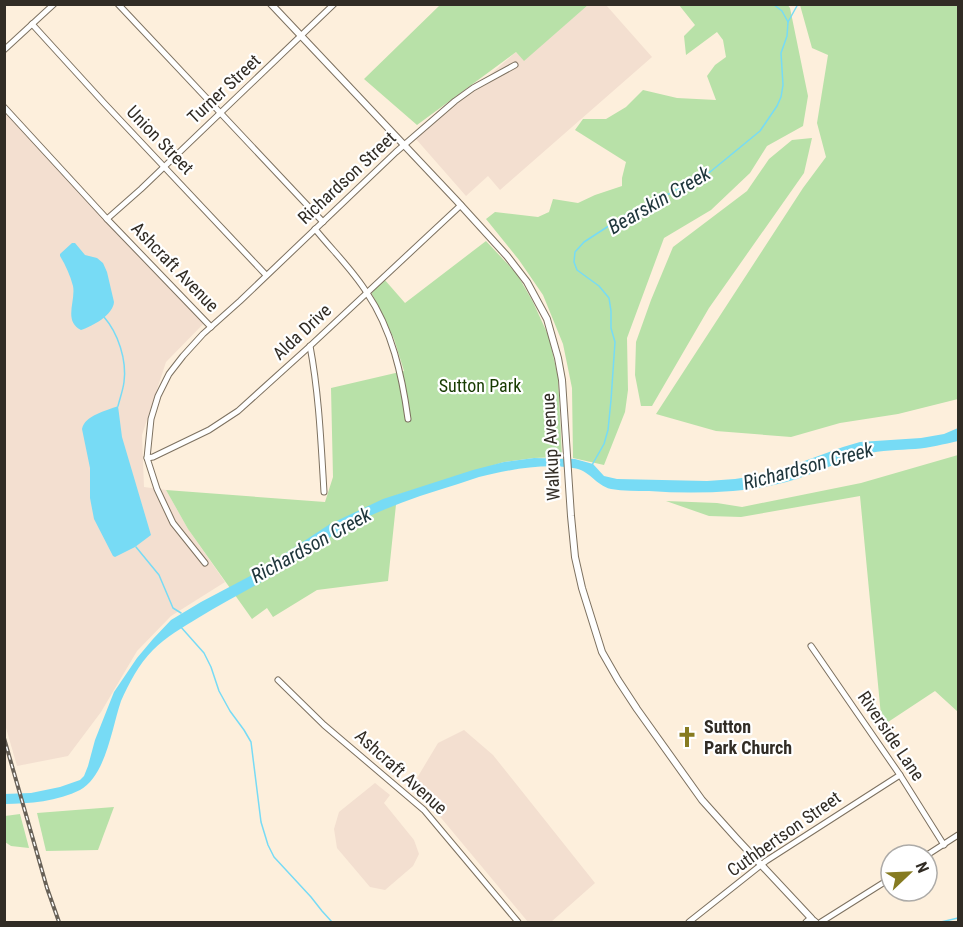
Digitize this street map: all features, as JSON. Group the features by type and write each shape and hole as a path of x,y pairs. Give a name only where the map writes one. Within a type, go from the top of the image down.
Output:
{"street":[{"path":"4,50 54,4"},
{"path":"118,4 323,222"},
{"name":"Walkup Avenue","path":"271,4 461,205 527,282 547,319 558,358 562,381 575,557 602,652 618,680 686,779 715,815 762,864 811,921"},
{"name":"Turner Street","path":"107,219 334,4"},
{"name":"Union Street","path":"32,24 266,275"},
{"name":"Richardson Street","path":"211,327 437,116 490,78 515,65"},
{"name":"Ashcraft Avenue","path":"4,107 211,327 169,374 158,396 151,419 147,458 157,489 173,523 205,563"},
{"name":"Alda Drive","path":"147,458 162,453 238,411 461,205"},
{"path":"315,229 367,292 381,316 390,337 401,378 408,419"},
{"path":"310,346 319,416 324,492"},
{"name":"Riverside Lane","path":"811,646 900,775 944,844"},
{"name":"Ashcraft Avenue","path":"278,680 324,725 424,810 518,922"},
{"name":"Cuthbertson Street","path":"689,922 762,864 900,775"},
{"path":"939,847 958,835"},
{"path":"821,922 879,886"}],"shaded area":[{"path":"588,5 606,5 652,57 500,190 488,176 466,196 416,139 516,52 524,60"},
{"path":"4,109 208,319 166,362 142,435 144,487 166,490 188,529 225,582 171,616 137,651 101,712 68,756 17,766 4,721"},
{"path":"464,730 493,755 595,883 551,922 528,922 442,819 411,788 438,743"},
{"path":"375,783 390,795 384,803 414,840 419,854 413,866 385,890 370,887 337,848 334,829 339,812"}],"green space":[{"path":"787,4 790,8 808,96 803,126 767,146 750,173 711,210 664,238 627,338 628,390 625,412 604,465 573,458 572,388 563,344 543,295 519,260 486,219 495,212 538,217 549,212 553,199 578,203 622,186 626,162 575,130 583,119 606,119 626,107 643,90 677,98 716,100 707,76 715,65 726,57 723,40 717,32 686,55 684,36 695,25 679,5"},
{"path":"440,5 588,5 524,61 516,52 417,125 364,79"},
{"path":"800,5 958,5 958,399 898,414 840,423 791,437 716,431 656,414 803,188 826,157 817,123 828,55 812,48"},
{"path":"812,138 804,173 709,308 652,406 641,406 635,375 636,342 673,247 747,191 769,159 792,140"},
{"name":"Sutton Park","path":"486,241 517,274 549,337 558,377 562,457 504,462 397,495 388,581 317,590 273,617 267,608 252,619 188,529 166,490 325,502 333,477 331,388 404,371 394,339 371,292 384,279 405,303"},
{"path":"958,455 958,712 935,691 882,726 860,496 741,517 709,516 666,501 717,503 742,507 861,483"},
{"path":"114,807 98,850 46,851 37,813"},
{"path":"20,814 29,848 11,846 5,842 5,816"}],"water":[{"path":"72,243 75,243 85,255 97,258 103,263 114,302 106,316 81,330 71,316 73,286 60,256"},
{"path":"118,406 122,437 151,535 135,547 115,557 94,519 90,498 90,468 82,429 87,420"},
{"name":"Richardson Creek","path":"958,428 958,441 926,448 865,454 799,478 752,489 702,492 620,490 605,487 579,469 538,467 479,477 395,505 335,534 283,569 186,625 158,645 143,661 127,687 102,763 89,783 80,790 53,799 5,804 4,794 31,793 60,787 80,780 84,776 114,692 137,658 171,620 254,574 330,524 383,499 473,470 504,462 534,458 575,459 593,464 604,476 617,479 707,481 735,479 777,471 860,442 921,438 944,434"}],"waterway":[{"name":"Bearskin Creek","path":"592,465 604,444 608,430 615,342 611,328 609,298 599,286 577,270 574,262 575,252 584,242 638,207 671,193 710,172 760,131 777,106 783,85 781,53 787,36 788,22 782,11 773,4"},
{"path":"788,22 798,4"},
{"path":"104,317 117,339 123,356 125,374 118,406"},
{"path":"136,547 159,575 173,608 181,613"},
{"path":"180,626 204,653 219,691 251,742 261,822 274,857 332,922"},
{"path":"941,922 958,918"}],"railway":[{"path":"4,738 59,922"}],"place":[{"name":"Sutton Park Church","path":"687,737"}]}
